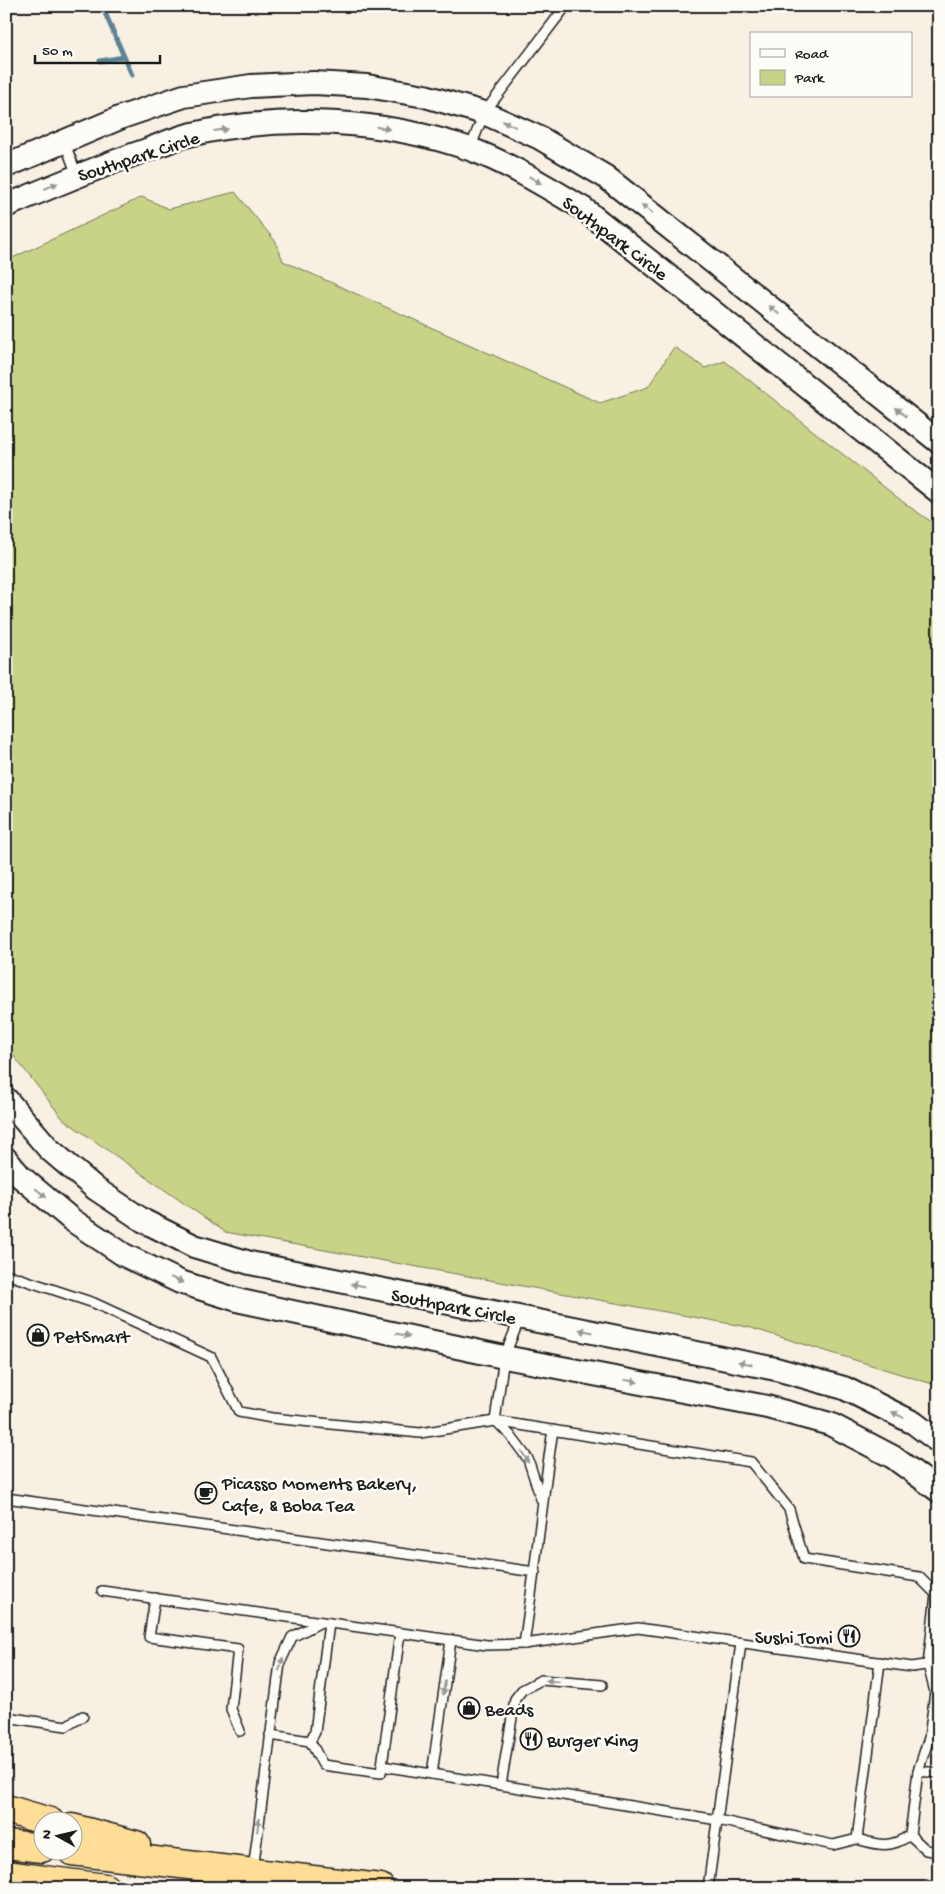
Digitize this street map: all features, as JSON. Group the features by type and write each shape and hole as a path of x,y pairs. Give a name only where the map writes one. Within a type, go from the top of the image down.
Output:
{"highway":[{"path":"6,1809 32,1817"},
{"path":"82,1831 226,1878"},
{"path":"6,1844 32,1847"},
{"path":"82,1853 226,1878 252,1873 380,1888"},
{"path":"6,1876 105,1888"}],"street":[{"name":"Southpark Circle","path":"6,166 122,117 184,96 260,86 314,83 367,86 425,96 484,113 540,138 606,177 939,442"},
{"name":"Southpark Circle","path":"6,206 77,175 192,134 254,125 314,122 362,124 416,134 470,150 522,172 584,209 938,491"},
{"name":"Southpark Circle","path":"6,1099 48,1149 96,1189 144,1221 194,1246 250,1263 776,1369 844,1388 914,1423 939,1442"},
{"name":"Southpark Circle","path":"6,1159 21,1177 72,1220 124,1255 180,1282 241,1301 504,1357 767,1407 830,1424 893,1457 939,1491"}],"lane":[{"path":"470,150 484,113 566,6"},
{"path":"64,141 77,175"},
{"path":"6,1274 94,1303 211,1357 239,1412 272,1418 420,1433 495,1421 750,1462 789,1509 804,1559 919,1578 936,1594 928,1665 935,1692 929,1738 918,1770 910,1835 900,1842 881,1845 857,1839 833,1845 718,1820 382,1766"},
{"path":"495,1421 504,1357 520,1318"},
{"path":"495,1421 510,1435 528,1459 542,1501"},
{"path":"524,1644 553,1430"},
{"path":"6,1498 535,1572"},
{"path":"102,1591 488,1645 524,1644 638,1628 912,1667 939,1663"},
{"path":"155,1598 149,1637 238,1649 231,1709 240,1731"},
{"path":"252,1873 280,1663 292,1637 325,1622"},
{"path":"310,1741 315,1732 325,1622"},
{"path":"310,1741 323,1765 381,1773 400,1633"},
{"path":"432,1774 451,1640"},
{"path":"708,1888 741,1643"},
{"path":"857,1839 880,1662"},
{"path":"501,1785 515,1699 522,1690 541,1680 602,1686"},
{"path":"6,1717 66,1726 83,1716"},
{"path":"270,1735 310,1741"},
{"path":"918,1770 939,1773"},
{"path":"910,1835 926,1850 939,1852"}],"green space":[{"path":"235,192 276,242 283,261 600,403 648,387 674,347 705,368 725,361 907,505 939,527 939,1386 748,1327 225,1232 63,1119 6,1046 6,261 142,197 169,209"}],"waterway":[{"path":"102,6 132,75"},
{"path":"100,61 124,57"}],"place":[{"name":"PetSmart","path":"38,1335"},
{"name":"Picasso Moments Bakery, Cafe, & Boba Tea","path":"206,1493"},
{"name":"Sushi Tomi","path":"849,1636"},
{"name":"Beads","path":"469,1708"},
{"name":"Burger King","path":"531,1739"}]}
